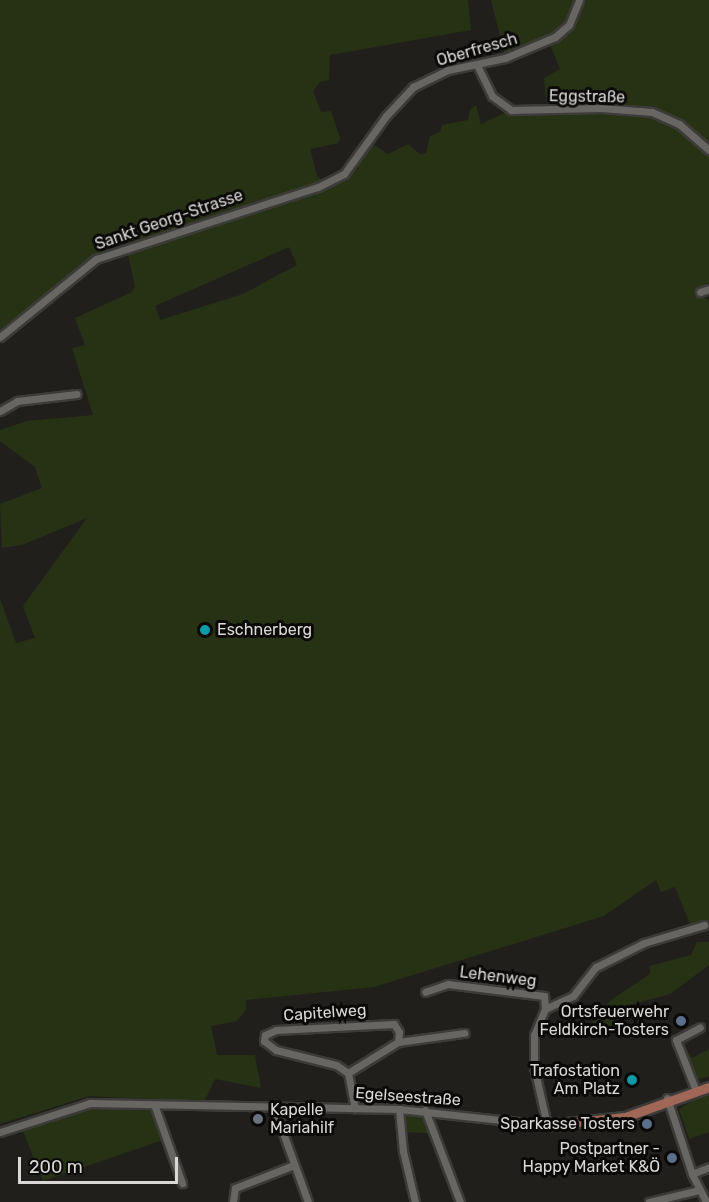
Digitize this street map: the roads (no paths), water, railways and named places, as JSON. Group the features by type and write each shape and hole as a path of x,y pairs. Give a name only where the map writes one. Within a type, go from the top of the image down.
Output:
{"main road":[{"name":"Egelseestraße","path":"547,1125 621,1116 695,1089 709,1081"},
{"name":"Egelseestraße","path":"695,1089 709,1087"}],"street":[{"name":"Oberfresch","path":"300,192 344,174 386,116 413,87 448,70 505,58 561,33 572,20 579,0"},
{"name":"Eggstraße","path":"477,65 492,96 511,110 601,108 652,112 679,124 709,150"},
{"name":"Sankt Georg-Strasse","path":"0,337 96,259 300,192"},
{"path":"700,292 709,290"},
{"path":"0,411 17,401 77,394"},
{"path":"545,1009 573,996 596,967 644,943 704,925"},
{"name":"Lehenweg","path":"425,992 448,984 488,992 540,993 546,1002 534,1035 534,1067 547,1125"},
{"name":"Capitelweg","path":"348,1073 336,1065 276,1050 264,1041 265,1035 276,1030 384,1022 398,1028 398,1042"},
{"path":"695,1089 676,1040 700,1027"},
{"path":"355,1108 348,1073 398,1042 464,1033"},
{"path":"667,1100 692,1174 706,1202"},
{"name":"Egelseestraße","path":"0,1132 79,1105 425,1110 547,1125"},
{"path":"155,1107 182,1183"},
{"path":"274,1108 308,1202"},
{"path":"399,1109 403,1151 415,1202"},
{"path":"425,1110 460,1202"},
{"path":"233,1202 231,1194 238,1186 294,1165"},
{"path":"692,1174 709,1167"},
{"path":"649,1202 699,1190"}],"place":[{"name":"Eschnerberg","path":"205,630"},
{"name":"Ortsfeuerwehr Feldkirch-Tosters","path":"681,1021"},
{"name":"Trafostation Am Platz","path":"632,1080"},
{"name":"Kapelle Mariahilf","path":"258,1119"},
{"name":"Sparkasse Tosters","path":"647,1124"},
{"name":"Postpartner - Happy Market K&Ö","path":"672,1158"}]}
